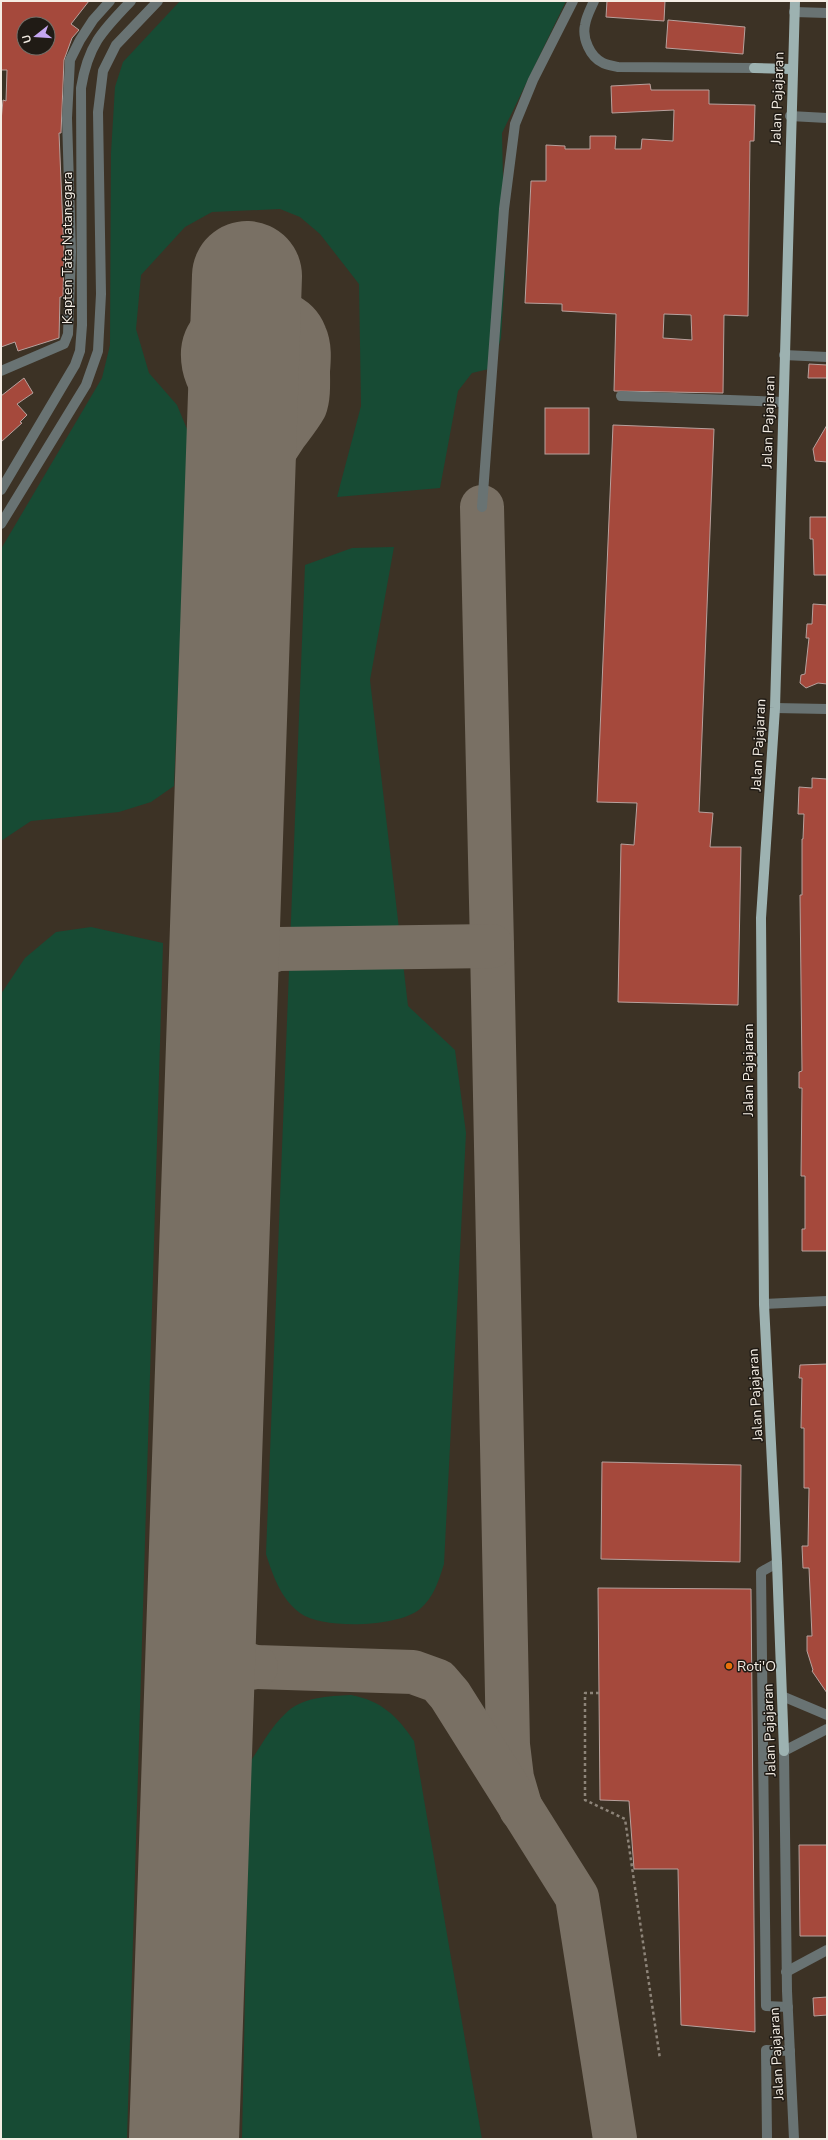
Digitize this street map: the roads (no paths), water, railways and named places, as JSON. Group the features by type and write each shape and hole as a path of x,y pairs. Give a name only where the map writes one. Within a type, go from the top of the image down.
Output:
{"main road":[{"name":"Jalan Pajajaran","path":"784,1751 777,1563 764,1304 761,918 775,708 790,116 795,1"},
{"path":"754,68 792,69"}],"street":[{"path":"1,371 64,344 68,334 71,252 67,118 70,60 84,33 110,1"},
{"name":"Kapten Tata Natanegara","path":"1,490 76,365 80,351 82,325 81,88 84,66 92,47 103,30 131,1"},
{"path":"1,524 86,385 98,351 101,294 98,112 103,72 116,45 158,1"},
{"path":"482,507 504,209 515,124 534,80 573,1"},
{"path":"594,1 585,24 584,34 587,45 593,55 602,63 618,67 754,68"},
{"path":"794,12 827,12"},
{"path":"790,116 827,118"},
{"path":"784,355 827,358"},
{"path":"621,396 783,402"},
{"path":"775,708 827,709"},
{"path":"764,1304 827,1301"},
{"path":"777,1563 760,1572 766,2006 788,2007"},
{"path":"782,1696 827,1715"},
{"path":"784,1751 827,1729"},
{"name":"Jalan Pajajaran","path":"784,1751 786,1972 794,2139"},
{"path":"786,1972 827,1950"},
{"path":"767,2139 766,2050 790,2051"}],"place":[{"name":"Roti'O","path":"729,1666"}]}
